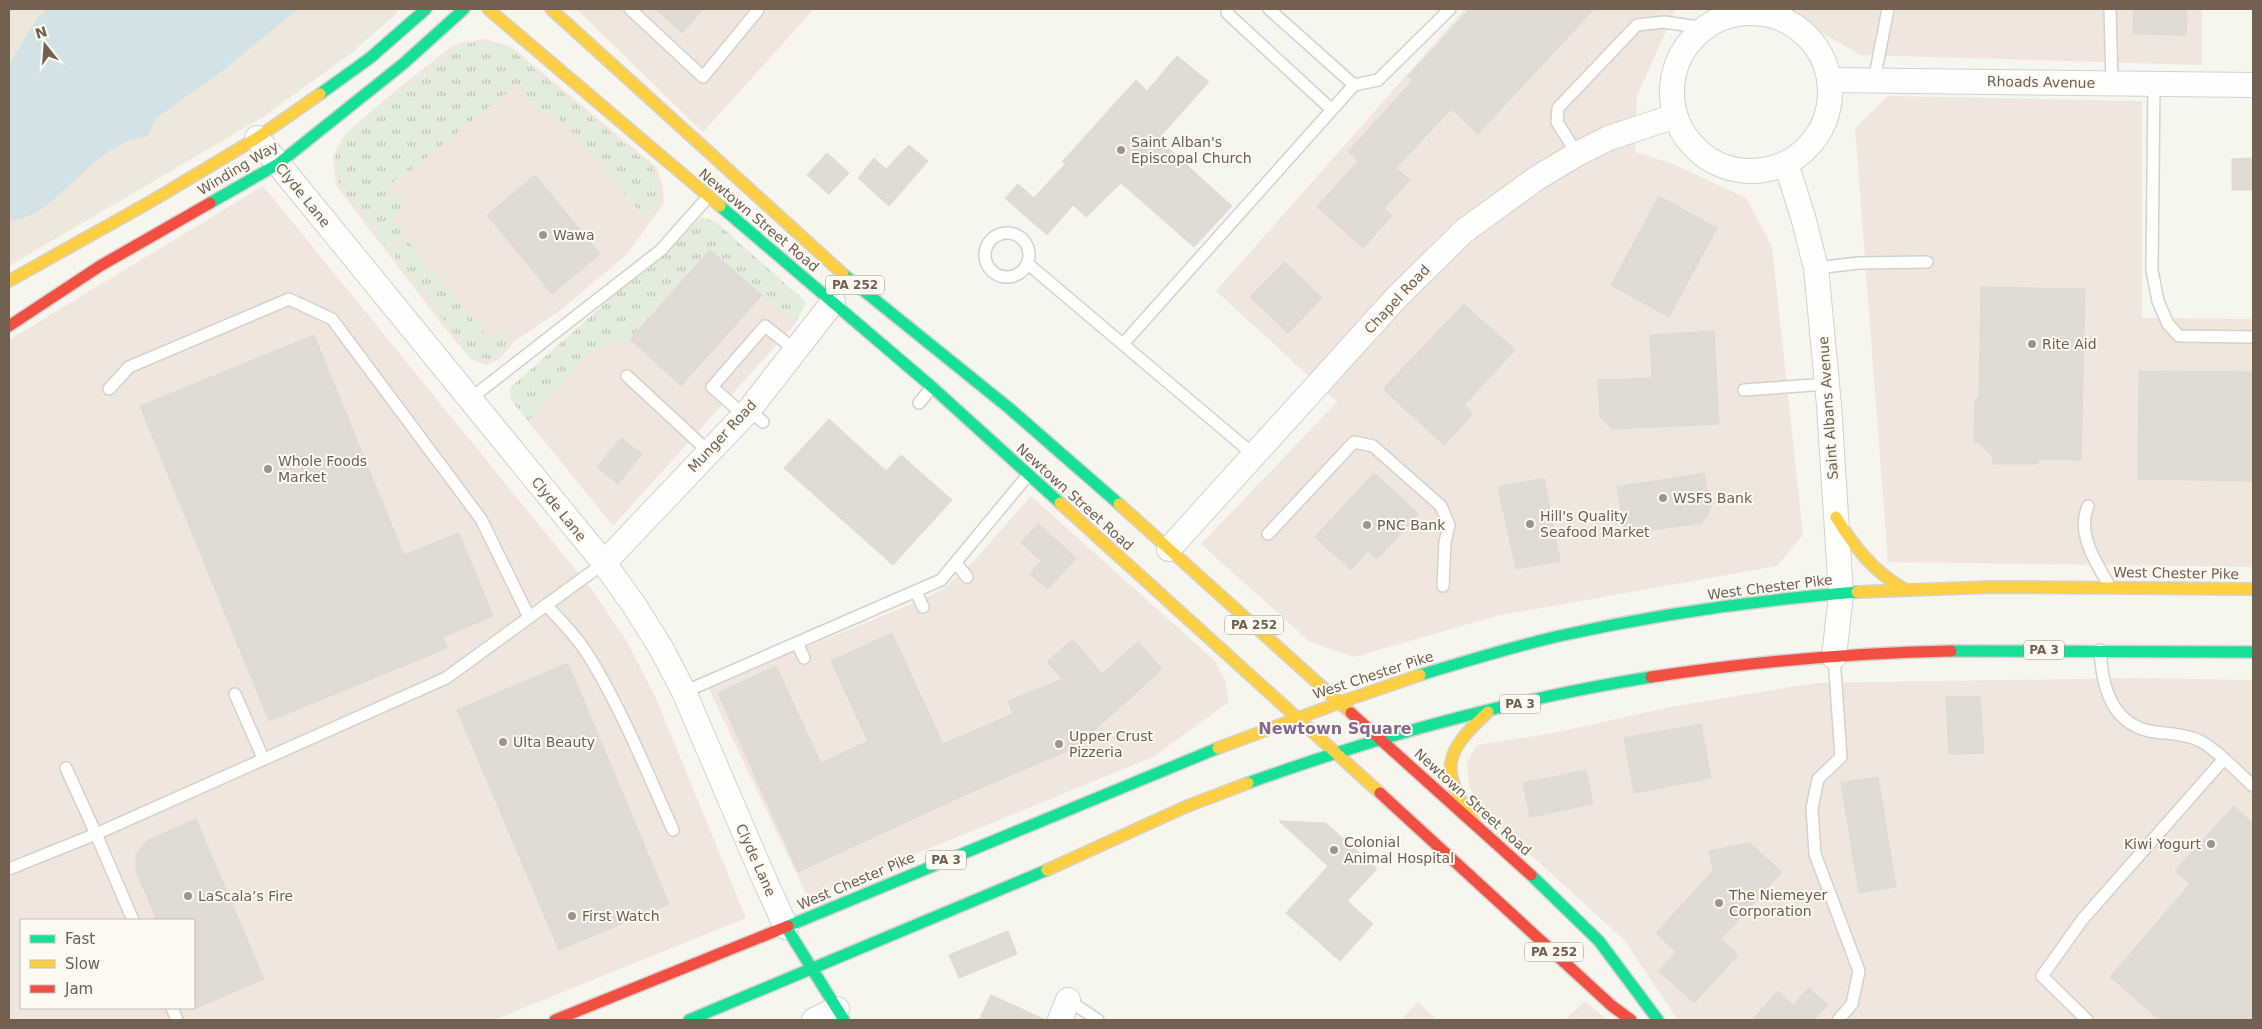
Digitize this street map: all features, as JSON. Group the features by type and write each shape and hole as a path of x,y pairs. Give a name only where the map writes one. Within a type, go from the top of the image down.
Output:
{"main road":[{"name":"Winding Way","path":"9,281 150,202 257,138 370,58 426,9"},
{"name":"Winding Way","path":"9,326 100,266 278,164 404,64 464,9"},
{"name":"Newtown Street Road","path":"488,9 932,387 1628,1019"},
{"name":"Newtown Street Road","path":"551,9 852,282 1009,408 1169,548 1474,822 1551,893 1599,941 1658,1020"},
{"path":"1836,517 1859,555 1874,570 1904,589"},
{"name":"West Chester Pike","path":"555,1020 1296,716 1466,661 1594,629 1720,607 1841,594 1904,589 2110,587 2253,589"},
{"name":"PA 3","path":"689,1020 1065,862 1182,808 1251,782 1382,739 1490,710 1660,676 1834,657 1954,651 2253,652"},
{"path":"1474,822 1456,796 1451,783 1450,761 1454,749 1463,735 1490,710"},
{"path":"786,926 811,970 841,1015"}],"street":[{"path":"1748,13 1784,14 1815,46 1824,60 1829,80 1828,113 1819,132 1796,156 1786,163 1767,169 1746,171 1718,163 1695,148 1685,135 1676,116 1672,94 1675,65 1688,44 1715,17 1748,13"},
{"name":"Rhoads Avenue","path":"1829,80 2253,85"},
{"name":"Chapel Road","path":"1169,548 1396,298 1464,231 1537,178 1577,154 1608,138 1676,116"},
{"name":"Clyde Lane","path":"257,138 604,563 634,605 684,692 759,868 786,926"},
{"name":"Saint Albans Avenue","path":"1786,163 1804,217 1816,268 1827,384 1841,594 1834,657"},
{"name":"Munger Road","path":"604,563 709,452 752,416 795,350 833,302"},
{"path":"814,1020 841,1015"}],"lane":[{"path":"630,9 702,77 758,10"},
{"path":"1228,9 1227,13 1331,109"},
{"path":"1269,9 1354,85"},
{"path":"1123,344 1354,85 1378,80 1450,9"},
{"path":"1874,81 1888,9"},
{"path":"2110,9 2112,83"},
{"path":"1577,154 1557,122 1558,108 1637,24 1715,17"},
{"path":"2154,83 2152,270 2158,301 2168,324 2179,336 2253,338"},
{"path":"470,399 661,250 708,197"},
{"path":"1816,268 1859,263 1927,262"},
{"path":"1028,264 1254,455"},
{"path":"109,389 129,367 288,298 332,319 482,519 528,617"},
{"path":"752,416 712,387 765,326 795,350"},
{"path":"627,376 709,452"},
{"path":"1744,390 1827,384"},
{"path":"919,403 932,387"},
{"path":"1268,534 1354,442 1373,446 1441,506 1449,526 1445,542 1443,586"},
{"path":"684,692 941,580 1028,475"},
{"path":"2088,506 2083,518 2085,534 2092,553 2110,587"},
{"path":"1112,571 1122,560"},
{"path":"9,869 96,834 446,678 604,563"},
{"path":"956,563 967,577"},
{"path":"916,592 923,607"},
{"path":"546,605 572,633 590,657 626,725 673,830"},
{"path":"796,643 804,658"},
{"path":"2100,650 2105,688 2111,703 2121,715 2133,725 2148,730 2198,739 2208,745 2253,786"},
{"path":"1834,657 1841,757 1818,779 1812,808 1815,854 1859,971 1852,1004 1838,1020"},
{"path":"235,694 263,758"},
{"path":"2087,1020 2042,976 2082,920 2223,760"},
{"path":"66,768 133,919"},
{"path":"1064,1010 1098,1020"}],"shaded area":[{"path":"9,9 399,9 396,14 350,54 263,117 9,266"},
{"path":"47,9 298,9 222,71 156,118 147,137 130,140 113,148 39,210 24,218 9,221 9,64 37,19"},
{"path":"576,9 814,9 703,132"},
{"path":"1465,9 1676,9 1637,96 1635,152 1673,164 1746,198 1772,247 1803,535 1777,566 1496,616 1354,657 1309,641 1201,544 1337,402 1216,291"},
{"path":"1782,9 2202,9 2202,65 1860,55"},
{"path":"484,39 510,46 656,167 662,184 664,203 626,255 562,309 516,340 499,359 486,365 471,359 440,322 336,185 333,157 345,134 451,47 463,42"},
{"path":"1888,96 2142,101 2142,318 2253,319 2253,567 1888,562 1855,128"},
{"path":"263,186 592,590 626,640 655,696 746,918 494,1020 9,1020 9,340"},
{"path":"710,250 795,324 613,526 528,421 595,348 630,338"},
{"path":"1031,496 1215,661 1225,680 1229,702 1153,757 808,898 708,687 917,602 943,589 973,562"},
{"path":"2138,678 2253,680 2253,1020 1678,1020 1624,940 1481,809 1469,786 1467,763 1477,745 1554,733 1670,707 1815,683"},
{"path":"1585,1001 1607,1020 1565,1020"},
{"path":"1418,1002 1437,1020 1401,1020"}],"green space":[{"path":"479,42 509,48 653,168 660,190 660,201 643,215 570,129 553,114 538,111 517,84 411,170 388,185 403,206 390,219 488,338 503,329 510,337 508,347 489,359 471,356 339,184 335,157 345,135 459,46"},
{"path":"702,217 717,223 806,302 795,324 710,250 629,339 595,348 528,421 511,400 510,388"}],"building":[{"path":"656,9 704,9 682,33"},
{"path":"1470,9 1594,9 1478,134 1451,109 1396,168 1410,180 1384,208 1392,216 1363,248 1317,207 1358,161 1348,152 1413,80 1408,76"},
{"path":"2134,9 2187,9 2186,35 2133,34"},
{"name":"Saint Alban's Episcopal Church","path":"1177,56 1209,82 1158,139 1232,206 1194,247 1121,183 1086,217 1073,205 1047,235 1005,198 1018,184 1034,198 1066,163 1062,162 1136,80 1147,91"},
{"path":"909,145 928,161 889,206 858,178 874,158 886,169"},
{"path":"827,153 849,173 829,194 807,175"},
{"path":"2253,158 2253,190 2232,190 2232,159"},
{"name":"Wawa","path":"535,175 600,254 552,294 487,215"},
{"path":"1659,196 1717,228 1669,317 1611,285"},
{"path":"710,250 762,295 681,386 630,339"},
{"path":"1285,262 1322,298 1288,333 1250,297"},
{"name":"Rite Aid","path":"1981,287 2085,289 2081,460 2038,459 2038,464 1993,464 1993,457 1979,443 1974,443 1975,399 1979,399"},
{"path":"1464,304 1515,350 1464,405 1473,414 1444,445 1383,389"},
{"path":"1714,331 1719,424 1612,429 1600,417 1598,380 1652,378 1650,335"},
{"name":"Whole Foods Market","path":"314,335 404,555 459,533 493,616 443,637 447,648 269,721 140,406"},
{"path":"2139,371 2253,372 2253,481 2138,479"},
{"path":"829,419 886,471 901,455 952,500 893,565 784,468"},
{"path":"621,438 642,454 618,484 597,467"},
{"name":"PNC Bank","path":"1374,473 1419,514 1377,559 1368,551 1351,570 1315,537"},
{"name":"WSFS Bank","path":"1704,473 1710,508 1707,516 1701,523 1625,534 1617,487"},
{"name":"Hill's Quality Seafood Market","path":"1544,478 1560,561 1516,569 1498,487"},
{"path":"1038,524 1076,558 1048,589 1030,574 1041,561 1021,543"},
{"path":"892,633 943,744 1013,714 1008,701 1062,679 1047,662 1073,639 1102,674 1138,642 1162,669 1085,739 1088,742 967,794 798,872 718,693 776,666 821,763 868,741 831,661"},
{"path":"568,663 669,904 559,950 457,710"},
{"path":"1946,697 1980,697 1984,753 1949,754"},
{"path":"1701,724 1711,778 1634,793 1624,738"},
{"path":"1586,770 1593,804 1530,817 1523,783"},
{"path":"1878,777 1896,887 1859,893 1841,783"},
{"path":"2234,806 2253,824 2253,1020 2160,1020 2110,977 2190,884 2175,870"},
{"name":"LaScala’s Fire","path":"196,819 264,979 195,1009 195,919 157,919 136,871 136,854 148,840"},
{"path":"1279,821 1326,823 1377,869 1347,901 1373,924 1340,961 1286,913 1328,866"},
{"name":"The Niemeyer Corporation","path":"1750,843 1782,872 1721,939 1738,955 1694,1003 1659,971 1676,952 1656,933 1713,871 1709,851"},
{"path":"1008,931 1017,954 959,978 949,955"},
{"path":"1809,988 1828,1005 1814,1020 1752,1020 1778,991 1793,1005"},
{"path":"991,995 1046,1020 979,1020"}],"traffic: fast":[{"path":"320,94 370,58 426,9"},
{"path":"210,203 278,164 403,64 464,9"},
{"path":"720,206 932,387 1060,503"},
{"path":"843,274 1009,408 1119,504"},
{"path":"1420,675 1541,640 1596,628 1745,604 1857,592"},
{"path":"1951,651 2253,652"},
{"path":"1248,783 1347,750 1447,721 1549,696 1651,677"},
{"path":"788,926 1218,748"},
{"path":"689,1020 1047,870"},
{"path":"1531,875 1599,941 1658,1020"},
{"path":"786,927 844,1020"}],"traffic: slow":[{"path":"488,9 720,206"},
{"path":"551,9 843,274"},
{"path":"9,281 150,202 257,138 320,94"},
{"path":"1060,503 1380,793"},
{"path":"1119,504 1351,713"},
{"path":"1836,517 1865,558 1904,589"},
{"path":"1857,592 1993,587 2253,589"},
{"path":"1218,748 1420,675"},
{"path":"1474,822 1455,789 1451,775 1451,763 1454,752 1462,740 1488,712"},
{"path":"1047,870 1185,807 1248,783"}],"traffic: jam":[{"path":"9,326 100,266 210,203"},
{"path":"1651,677 1801,659 1951,651"},
{"path":"1351,713 1531,875"},
{"path":"1380,793 1612,1006 1631,1020"},
{"path":"555,1020 788,926"}],"place":[{"name":"Saint Alban's Episcopal Church","path":"1121,150"},
{"name":"Wawa","path":"543,235"},
{"name":"Rite Aid","path":"2032,344"},
{"name":"Whole Foods Market","path":"268,469"},
{"name":"WSFS Bank","path":"1663,498"},
{"name":"Hill's Quality Seafood Market","path":"1530,524"},
{"name":"PNC Bank","path":"1367,525"},
{"name":"Ulta Beauty","path":"503,742"},
{"name":"Upper Crust Pizzeria","path":"1059,744"},
{"name":"Kiwi Yogurt","path":"2211,844"},
{"name":"Colonial Animal Hospital","path":"1334,850"},
{"name":"LaScala’s Fire","path":"188,896"},
{"name":"The Niemeyer Corporation","path":"1719,903"},
{"name":"First Watch","path":"572,916"}],"district":[{"name":"Newtown Square","path":"1335,728"}]}
